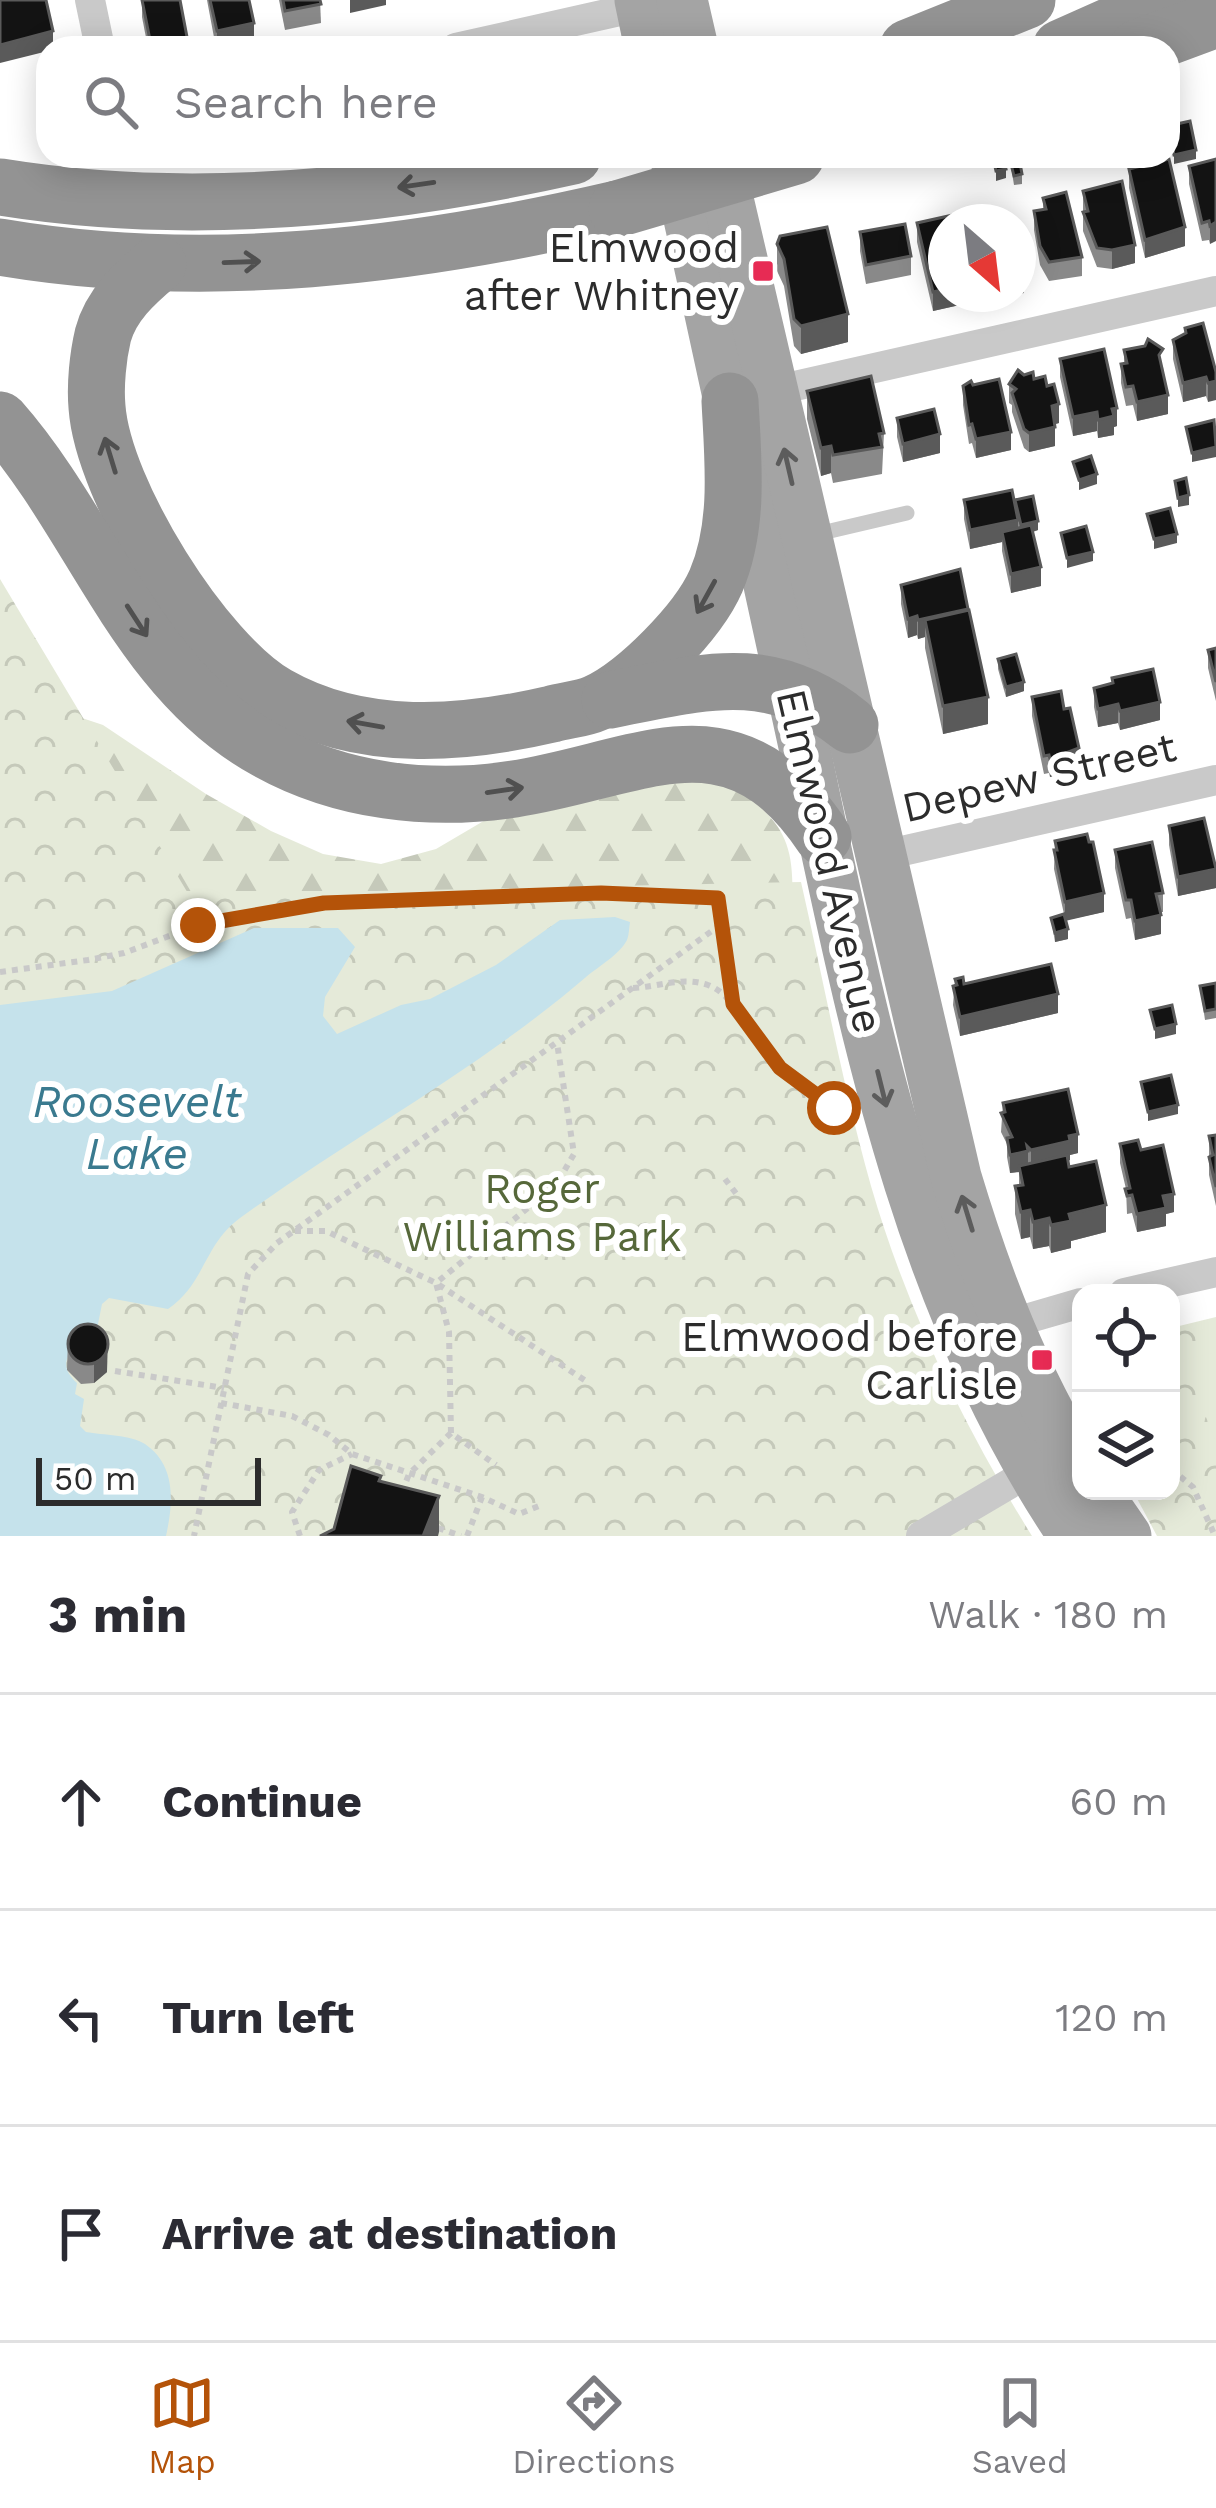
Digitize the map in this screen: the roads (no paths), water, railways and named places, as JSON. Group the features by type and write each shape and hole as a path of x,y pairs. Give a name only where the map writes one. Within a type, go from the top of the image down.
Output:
{"highway":[{"path":"938,36 1027,0"},
{"path":"1088,36 1169,0"},
{"path":"1170,36 1216,19"},
{"path":"0,187 126,202 306,197 513,168"},
{"path":"0,247 158,264 356,255 466,240 617,209 755,168"},
{"path":"158,264 132,284 104,331 97,409 112,468 158,558 197,618 255,681 299,705 355,724 425,732 502,726 596,703 737,681 790,688 850,725"},
{"path":"596,703 682,634 715,583 731,524 751,396"},
{"path":"0,420 64,505 171,670 214,715 267,751 358,785 452,795 514,789 670,756 717,754 775,778 823,837"}],"main road":[{"path":"656,11 681,36"},
{"name":"Elmwood Avenue","path":"679,168 751,396 804,537 956,1177 986,1331"},
{"name":"Elmwood Avenue","path":"720,168 790,688 895,1139 986,1331 1069,1470 1126,1536"},
{"name":"Elmwood Avenue","path":"1069,1470 1074,1536"}],"street":[{"path":"90,0 98,36"},
{"path":"521,36 656,11"},
{"path":"751,396 1216,291"},
{"name":"Depew Street","path":"880,856 1216,780"},
{"path":"1163,1284 1216,1272"},
{"path":"986,1331 1072,1306"},
{"path":"921,1536 1069,1470"}],"lane":[{"path":"804,537 907,514"}],"water":[{"name":"Roosevelt Lake","path":"615,917 630,922 627,940 614,955 503,1042 240,1218 219,1240 190,1288 168,1309 109,1298 102,1304 97,1329 67,1360 66,1367 77,1383 75,1394 84,1399 80,1426 86,1432 139,1441 163,1463 170,1486 166,1536 0,1536 0,1005 112,991 254,928 338,928 355,947 325,997 323,1016 337,1034 401,1005 430,999 496,965 560,920"}],"place":[{"name":"Elmwood after Whitney","path":"763,271"},
{"name":"Elmwood before Carlisle","path":"1042,1360"}],"park label":[{"name":"Roger Williams Park","path":"542,1212"}]}
